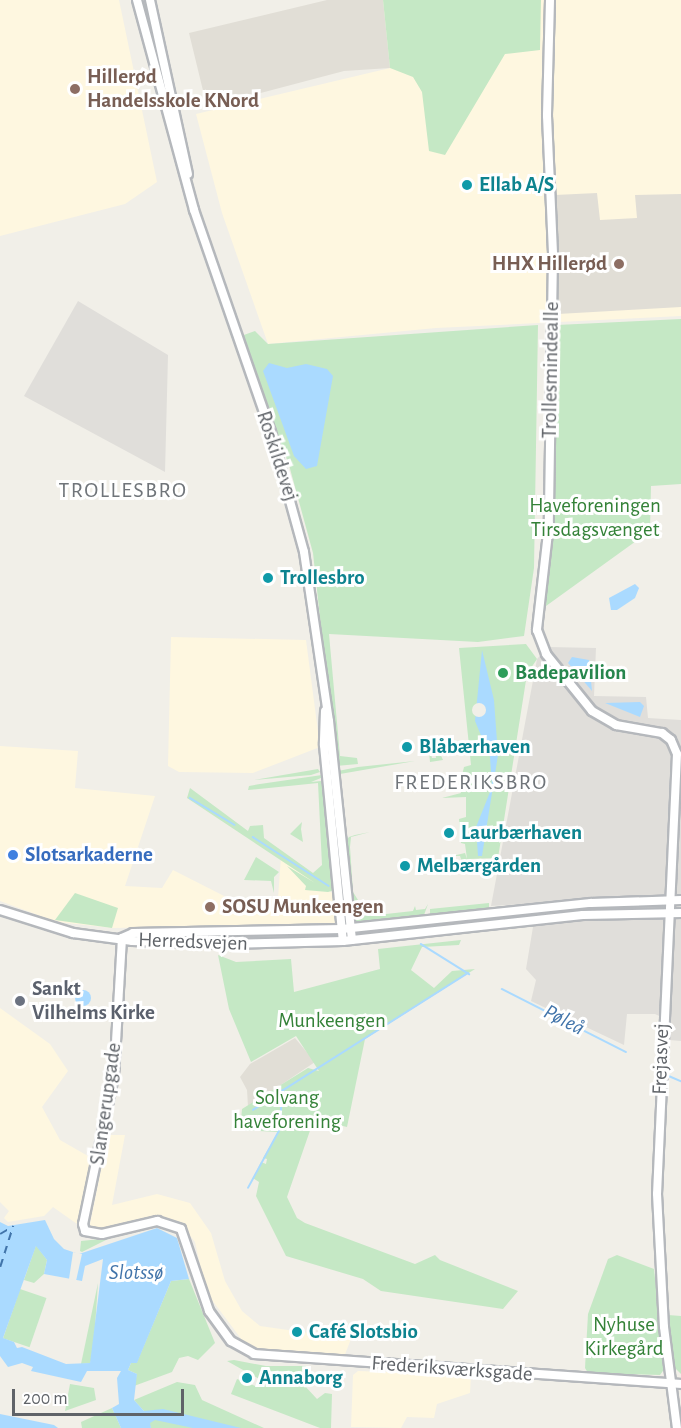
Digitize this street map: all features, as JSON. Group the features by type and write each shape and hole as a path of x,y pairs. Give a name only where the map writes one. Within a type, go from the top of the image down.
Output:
{"street":[{"name":"Roskildevej","path":"137,0 194,210 295,513 312,592 352,928 348,941"},
{"name":"Roskildevej","path":"150,0 194,210"},
{"name":"Trollesmindealle","path":"550,0 547,116 553,255 549,524 537,630 546,654 600,717"},
{"path":"148,43 160,40"},
{"name":"Roskildevej","path":"325,711 324,745 342,929 348,941"},
{"name":"Frejasvej","path":"600,717 616,725 662,733 676,750 657,1194 664,1327 676,1383 677,1428"},
{"name":"Herredsvejen","path":"122,938 133,933 342,929 591,903 681,900"},
{"path":"0,910 61,931 122,938"},
{"name":"Herredsvejen","path":"122,938 207,944 348,941 583,915 681,913"},
{"name":"Slangerupgade","path":"85,1232 83,1224 114,1076 122,938"},
{"name":"Frederiksværksgade","path":"85,1232 102,1234 157,1221 172,1223 188,1240 196,1274 209,1311 237,1346 254,1354 676,1383"}],"shaded area":[{"path":"0,0 119,0 157,182 125,204 0,236"},
{"path":"327,0 383,0 390,68 344,71 207,107 189,33"},
{"path":"383,0 681,0 681,316 436,328 268,344 222,213 196,114 390,68"},
{"name":"HHX Hillerød","path":"597,193 600,220 637,218 635,195 681,194 681,307 558,314 555,195"},
{"path":"78,301 168,355 165,472 24,396"},
{"path":"171,637 306,640 320,747 253,773 179,772 168,766"},
{"path":"548,647 596,648 594,696 646,697 648,718 681,720 681,1041 669,1040 670,1021 655,1014 627,1014 624,1045 531,1001 536,980 526,969 537,903 491,906 537,659"},
{"path":"0,746 78,751 75,788 155,796 125,886 162,888 173,870 230,899 278,898 281,857 335,895 339,924 113,928 57,922 0,901"},
{"path":"0,1008 50,1044 68,1071 42,1107 60,1140 95,1160 77,1224 53,1207 44,1216 8,1222 4,1218 9,1211 0,1202"},
{"name":"Munkeengen","path":"295,1038 315,1062 248,1107 247,1090 240,1077 250,1064"},
{"path":"108,1135 125,1135 112,1205 157,1194 190,1203 211,1233 225,1281 242,1311 260,1326 351,1339 344,1357 256,1350 245,1344 206,1292 195,1242 180,1223 156,1219 121,1228 89,1229"},
{"path":"358,1371 471,1375 470,1393 437,1404 434,1418 407,1417 401,1428 351,1427 353,1375"}],"green space":[{"path":"383,0 541,0 540,50 505,54 445,155 429,151 422,92 413,77 390,68"},
{"name":"Haveforeningen Tirsdagsvænget","path":"681,319 681,484 651,486 650,531 546,606 557,325"},
{"path":"538,325 534,568 524,636 478,642 329,634 340,756 357,758 358,764 336,766 313,553 289,465 241,336 255,331 268,344"},
{"path":"526,644 537,659 527,674 498,858 467,859 465,844 461,843 459,819 466,817 466,797 442,798 461,793 457,783 443,783 442,779 461,779 464,767 471,765 459,648"},
{"path":"434,740 440,740 437,747 443,760 430,762 428,742 432,758 436,758"},
{"path":"415,761 340,774 338,771 358,767"},
{"path":"318,769 320,772 311,775 254,780"},
{"path":"322,775 325,777 325,789 321,778 311,782 321,781 327,814 335,890 328,892 305,890 306,886 287,866 315,883 187,798 190,788 248,831 250,826 263,825 264,838 313,873 322,865 318,783 248,790 249,786"},
{"path":"302,822 301,829 303,842 290,834"},
{"path":"370,832 351,837 350,847 353,892 368,916 413,911 415,906 416,910 425,909 428,904 424,915 430,914 430,909 489,903 489,911 356,922 345,840 348,836 346,841 349,837"},
{"path":"465,853 467,864 463,865 460,856 454,856 451,869 445,862 448,857"},
{"path":"256,857 279,872 274,877 274,893 271,881 244,880"},
{"path":"75,893 118,908 112,928 55,920"},
{"name":"Solvang haveforening","path":"461,940 459,945 422,947 411,970 434,988 452,971 475,969 365,1039 347,1127 314,1119 287,1197 297,1218 305,1223 415,1264 435,1255 440,1260 518,1291 503,1309 381,1291 363,1279 286,1256 256,1196 259,1182 253,1178 261,1162 266,1164 267,1159 263,1158 278,1132 240,1130 242,1109 308,1068 319,1071 296,1036 251,1062 229,1009 218,955 236,962 291,959 294,992 380,969 378,949"},
{"path":"110,1238 82,1252 80,1251 81,1241"},
{"path":"36,1245 47,1260 44,1274 34,1283 24,1280"},
{"name":"Nyhuse Kirkegård","path":"617,1255 654,1269 665,1368 660,1375 588,1373 585,1368 588,1314 608,1259"},
{"path":"189,1279 215,1343 198,1360 188,1356 179,1358 172,1372 134,1386 137,1374 128,1370 131,1363 137,1362 171,1281"},
{"path":"98,1283 93,1357 90,1363 81,1364"},
{"path":"20,1289 46,1298 30,1347 3,1338"},
{"name":"Nyhuse Kirkegård","path":"668,1315 681,1316 681,1374 674,1367"},
{"path":"234,1360 266,1366 306,1366 304,1385 317,1399 325,1393 332,1394 331,1428 320,1428 231,1394 237,1379 258,1387 261,1380 227,1361"},
{"path":"177,1382 195,1385 202,1400 264,1428 151,1428 144,1411 134,1400"},
{"path":"70,1384 94,1388 96,1400 65,1411"},
{"path":"112,1408 121,1428 82,1428 81,1422"}],"water":[{"path":"269,363 287,368 306,364 327,369 333,376 317,466 306,469 294,456 263,371"},
{"path":"635,584 639,588 635,598 617,610 611,610 609,598"},
{"path":"482,650 494,700 498,755 482,856 478,856 476,827 492,787 490,757 475,721"},
{"path":"572,657 589,660 592,691 568,663"},
{"path":"640,702 644,706 640,717 605,703"},
{"path":"80,990 86,990 91,998 89,1004 80,1006 75,1001 75,995"},
{"name":"Slotssø","path":"45,1220 54,1239 64,1249 79,1254 157,1228 177,1238 189,1279 171,1281 137,1363 131,1363 128,1370 137,1374 134,1400 144,1411 163,1409 241,1428 193,1428 155,1420 150,1423 151,1428 121,1428 112,1408 119,1404 117,1378 121,1371 87,1371 81,1382 31,1371 33,1367 22,1363 8,1367 0,1356 0,1222 8,1226","holes":["36,1246 47,1260 44,1274 82,1281 85,1266 103,1259 90,1363 66,1364 22,1347 17,1348 14,1342 3,1338"]},
{"path":"0,1414 54,1425 58,1428 0,1428"}],"pier":[{"path":"479,703 484,705 486,710 484,715 479,717 474,715 472,710 474,705"},
{"path":"501,743 501,752 488,756 483,748"},
{"path":"73,1252 82,1254 76,1281 69,1279"}],"waterway":[{"name":"Pøleå","path":"190,798 235,825"},
{"name":"Pøleå","path":"253,837 329,886"},
{"name":"Pøleå","path":"357,906 367,912"},
{"name":"Pøleå","path":"421,944 469,974"},
{"path":"248,1188 280,1129 282,1091 468,973"},
{"name":"Pøleå","path":"502,989 626,1052"},
{"name":"Pøleå","path":"669,1076 681,1081"},
{"path":"253,1110 282,1091"}],"ferry route":[{"path":"0,1267 13,1226"},
{"path":"0,1234 12,1227"}],"place":[{"name":"Hillerød Handelsskole KNord","path":"75,89"},
{"name":"Ellab A/S","path":"467,185"},
{"name":"HHX Hillerød","path":"619,264"},
{"name":"Trollesbro","path":"268,578"},
{"name":"Badepavilion","path":"503,673"},
{"name":"Blåbærhaven","path":"407,747"},
{"name":"Laurbærhaven","path":"449,833"},
{"name":"Slotsarkaderne","path":"13,855"},
{"name":"Melbærgården","path":"405,866"},
{"name":"SOSU Munkeengen","path":"210,907"},
{"name":"Sankt Vilhelms Kirke","path":"20,1001"},
{"name":"Café Slotsbio","path":"297,1332"},
{"name":"Annaborg","path":"247,1378"}],"district":[{"name":"TROLLESBRO","path":"123,491"},
{"name":"FREDERIKSBRO","path":"471,783"}]}
